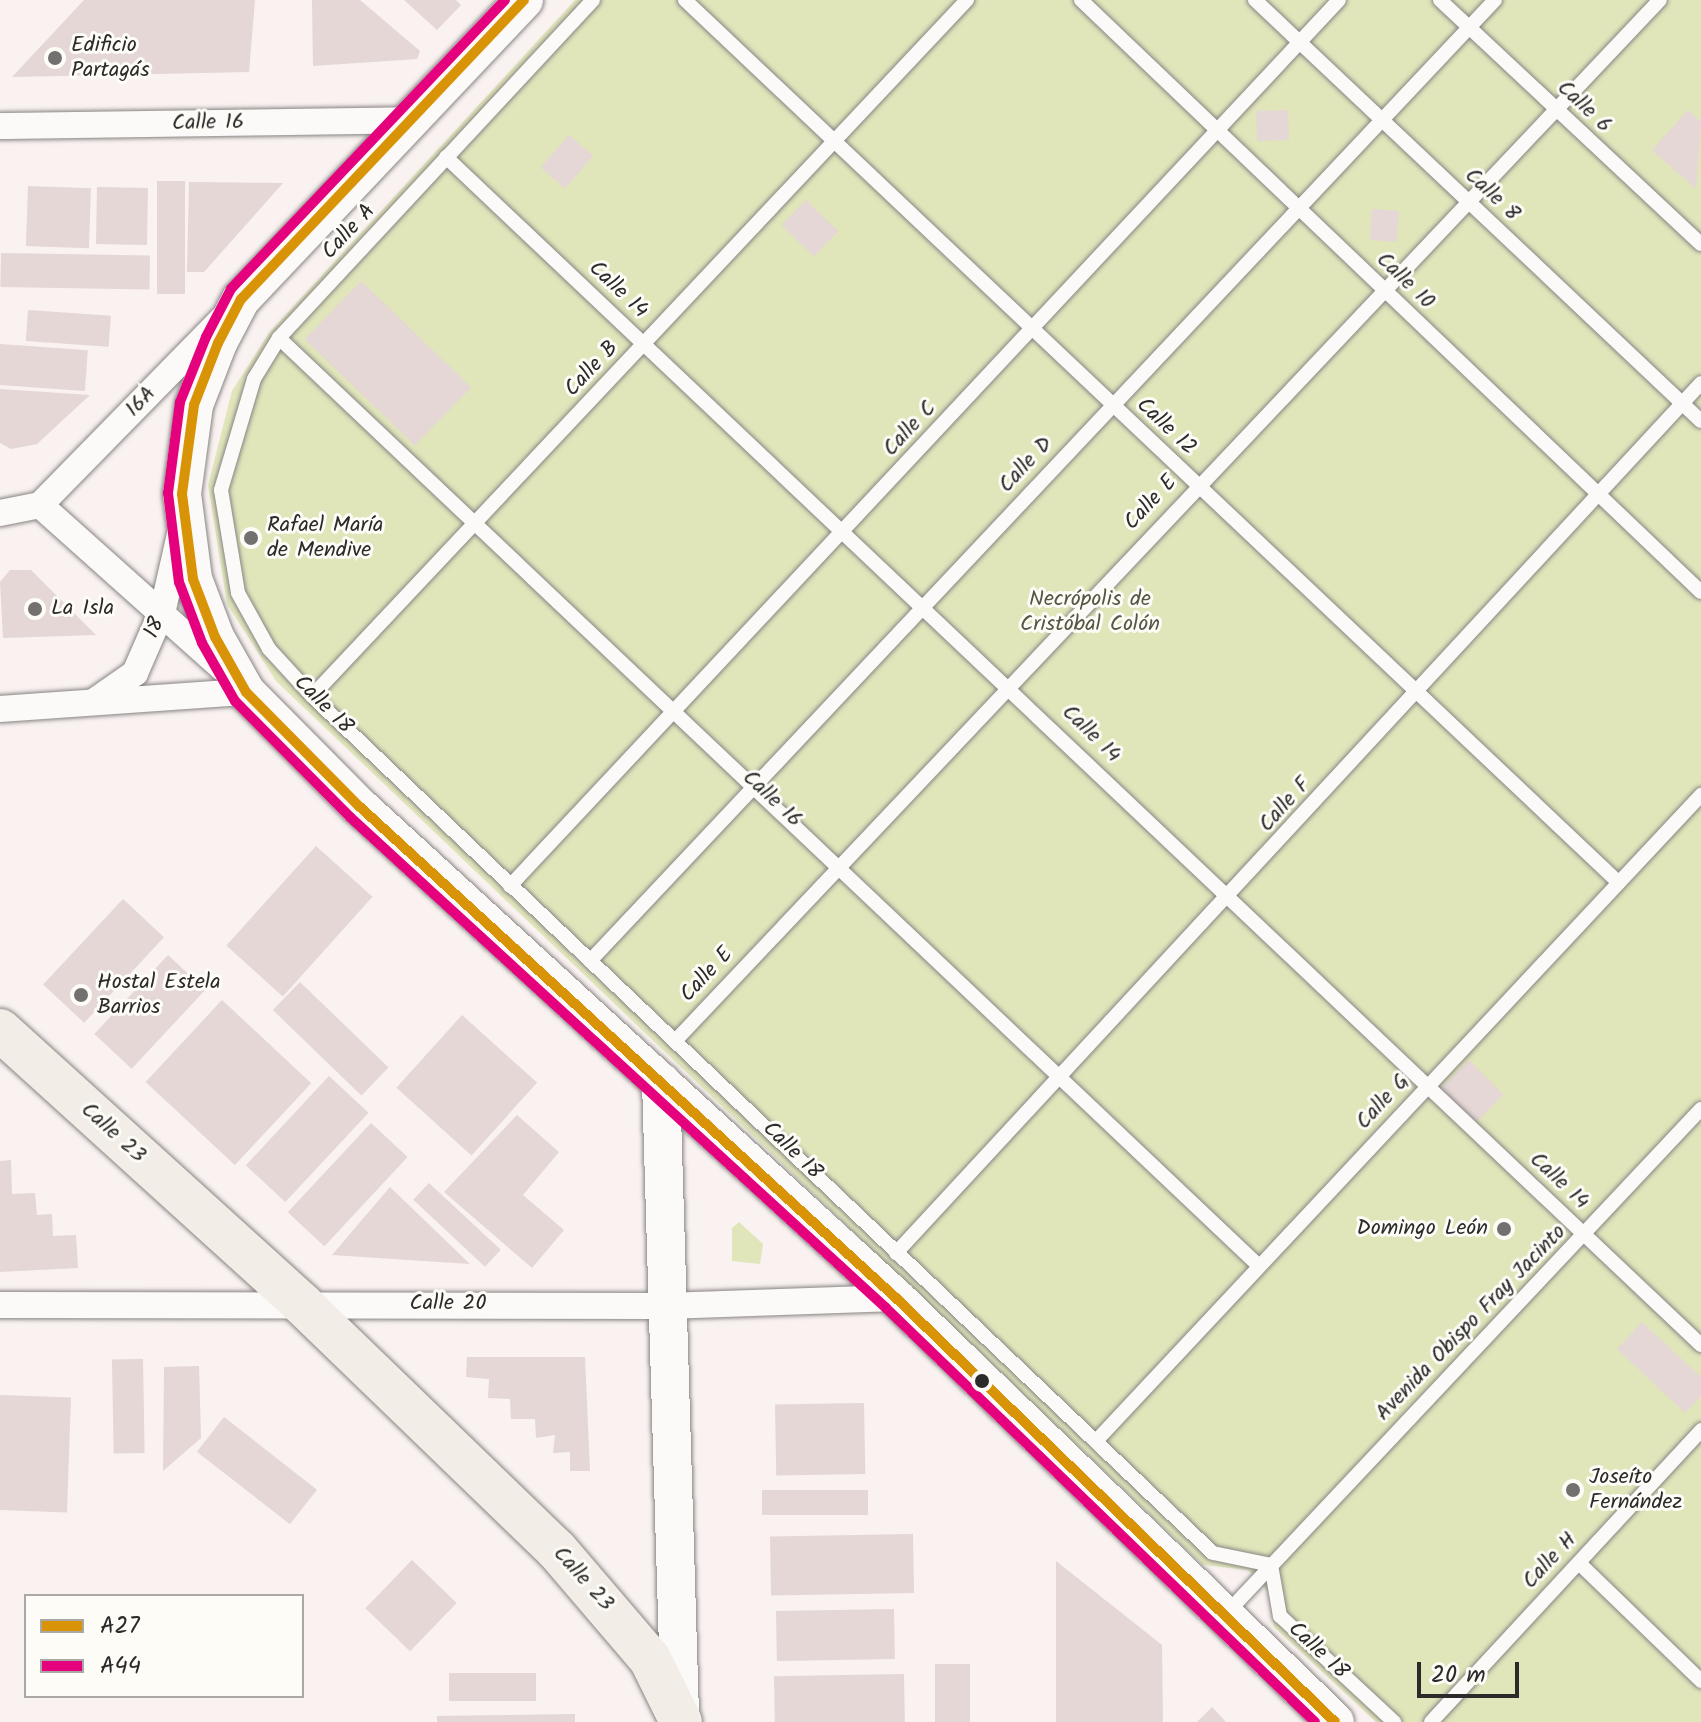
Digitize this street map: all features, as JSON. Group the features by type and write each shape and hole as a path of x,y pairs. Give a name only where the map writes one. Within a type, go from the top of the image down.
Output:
{"main road":[{"path":"524,0 416,120 241,299 194,405 182,510 215,637 246,692 360,807 896,1298 1335,1722"},
{"name":"Calle 23","path":"0,1030 302,1304 605,1602 650,1659 680,1718"},
{"name":"Calle 23","path":"661,1082 680,1718"}],"street":[{"name":"Calle 16","path":"0,126 416,120"},
{"name":"16A","path":"40,505 241,299"},
{"path":"0,513 40,505 163,609 246,692"},
{"name":"18","path":"89,704 135,673 163,609 182,510"},
{"path":"0,709 246,692"},
{"name":"Calle 20","path":"0,1305 666,1306 896,1298"}],"lane":[{"name":"Calle A","path":"225,536 228,450 254,379 279,338 593,0"},
{"name":"Calle 12","path":"685,0 835,141 1031,333 1619,883"},
{"name":"Calle B","path":"312,696 967,0"},
{"name":"Calle 10","path":"1081,0 1701,592"},
{"name":"Calle 8","path":"1255,0 1701,421"},
{"name":"Calle C","path":"510,886 1031,333 1339,0"},
{"name":"Calle 6","path":"1440,0 1701,244"},
{"name":"Calle D","path":"590,961 1495,0"},
{"name":"Calle E","path":"677,1039 1660,0"},
{"name":"Calle 14","path":"446,157 842,534 1011,687 1427,1088 1701,1345"},
{"name":"Calle 16","path":"279,338 677,709 1064,1076 1259,1266"},
{"name":"Calle F","path":"896,1253 1229,899 1701,383"},
{"name":"Calle 18","path":"225,536 238,593 269,649 312,696 510,886 677,1039 896,1253 1213,1553 1271,1565 1280,1616 1394,1722"},
{"name":"Calle G","path":"1097,1440 1701,795"},
{"name":"Avenida Obispo Fray Jacinto","path":"1223,1617 1701,1109"},
{"name":"Calle H","path":"1431,1722 1701,1430"},
{"path":"1579,1563 1701,1681"}],"green space":[{"name":"Necrópolis de Cristóbal Colón","path":"575,0 1701,0 1701,1722 1376,1722 1274,1627 1268,1592 1248,1570 1203,1565 276,681 227,604 208,485 232,391 269,333"},
{"path":"739,1222 763,1244 760,1264 732,1261 732,1228"}],"building":[{"path":"84,0 255,0 249,72 12,77"},
{"path":"312,0 360,0 420,51 417,59 313,66"},
{"path":"404,0 456,0 461,5 437,30"},
{"path":"1288,110 1289,140 1257,141 1256,111"},
{"path":"1688,110 1701,122 1696,189 1652,150"},
{"path":"569,135 593,156 565,188 541,167"},
{"path":"157,181 185,181 185,294 157,294"},
{"path":"189,182 283,183 204,272 187,272"},
{"path":"28,186 91,188 89,248 26,246"},
{"path":"97,187 148,188 147,245 96,244"},
{"path":"806,200 838,231 814,256 782,225"},
{"path":"1372,209 1399,211 1397,242 1370,240"},
{"path":"1,253 150,256 149,290 0,287"},
{"path":"361,281 471,387 415,446 305,339"},
{"path":"28,310 111,316 109,347 26,341"},
{"path":"0,344 88,350 85,391 0,385"},
{"path":"0,389 90,395 37,444 11,449 0,443"},
{"name":"La Isla","path":"10,570 31,570 96,635 3,638 0,582"},
{"path":"316,846 372,897 283,996 226,946"},
{"path":"123,899 164,937 84,1023 43,985"},
{"path":"168,955 205,990 132,1069 94,1034"},
{"path":"300,982 388,1067 361,1095 273,1010"},
{"path":"222,1000 311,1083 235,1165 146,1082"},
{"path":"462,1015 537,1083 471,1155 396,1088"},
{"path":"1469,1060 1504,1095 1475,1124 1440,1089"},
{"path":"329,1076 368,1113 285,1202 246,1165"},
{"path":"517,1115 559,1152 523,1195 564,1230 532,1268 444,1192"},
{"path":"371,1123 408,1157 324,1246 288,1212"},
{"path":"11,1160 12,1194 35,1193 37,1215 52,1214 53,1236 76,1235 78,1268 0,1272 0,1161"},
{"path":"429,1183 501,1250 485,1267 413,1200"},
{"path":"390,1187 470,1264 332,1255"},
{"path":"1642,1322 1701,1377 1701,1396 1685,1413 1617,1349"},
{"path":"467,1357 585,1357 590,1471 570,1471 570,1452 553,1453 555,1435 536,1438 535,1419 511,1419 510,1399 488,1398 489,1379 466,1377"},
{"path":"143,1359 145,1453 114,1454 112,1360"},
{"path":"199,1366 201,1438 163,1471 164,1367"},
{"path":"0,1395 71,1397 67,1512 0,1510"},
{"path":"864,1403 865,1474 776,1476 775,1405"},
{"path":"224,1417 317,1490 290,1524 197,1452"},
{"path":"762,1490 868,1490 868,1515 762,1515"},
{"path":"913,1534 914,1593 771,1595 770,1536"},
{"path":"412,1560 457,1603 410,1651 365,1608"},
{"path":"1056,1561 1162,1645 1163,1722 1056,1722"},
{"path":"894,1609 895,1659 777,1661 776,1611"},
{"path":"935,1664 970,1664 970,1722 935,1722"},
{"path":"449,1673 536,1673 536,1701 449,1701"},
{"path":"904,1674 905,1722 775,1722 774,1676"},
{"path":"1212,1707 1226,1722 1197,1722"},
{"path":"575,1714 575,1722 437,1722 437,1716"}],"transit line":[{"name":"A44","path":"505,0 231,289 206,337 180,402 168,493 179,582 202,643 235,701 350,817 886,1308 1315,1722"},
{"name":"A27","path":"524,0 241,299 218,343 194,405 182,494 193,579 215,637 246,692 360,807 896,1298 1335,1722"}],"place":[{"name":"Edificio Partagás","path":"55,58"},
{"name":"Rafael María de Mendive","path":"251,538"},
{"name":"La Isla","path":"35,609"},
{"name":"Hostal Estela Barrios","path":"81,995"},
{"name":"Domingo León","path":"1504,1229"},
{"name":"Joseíto Fernández","path":"1573,1490"}]}
